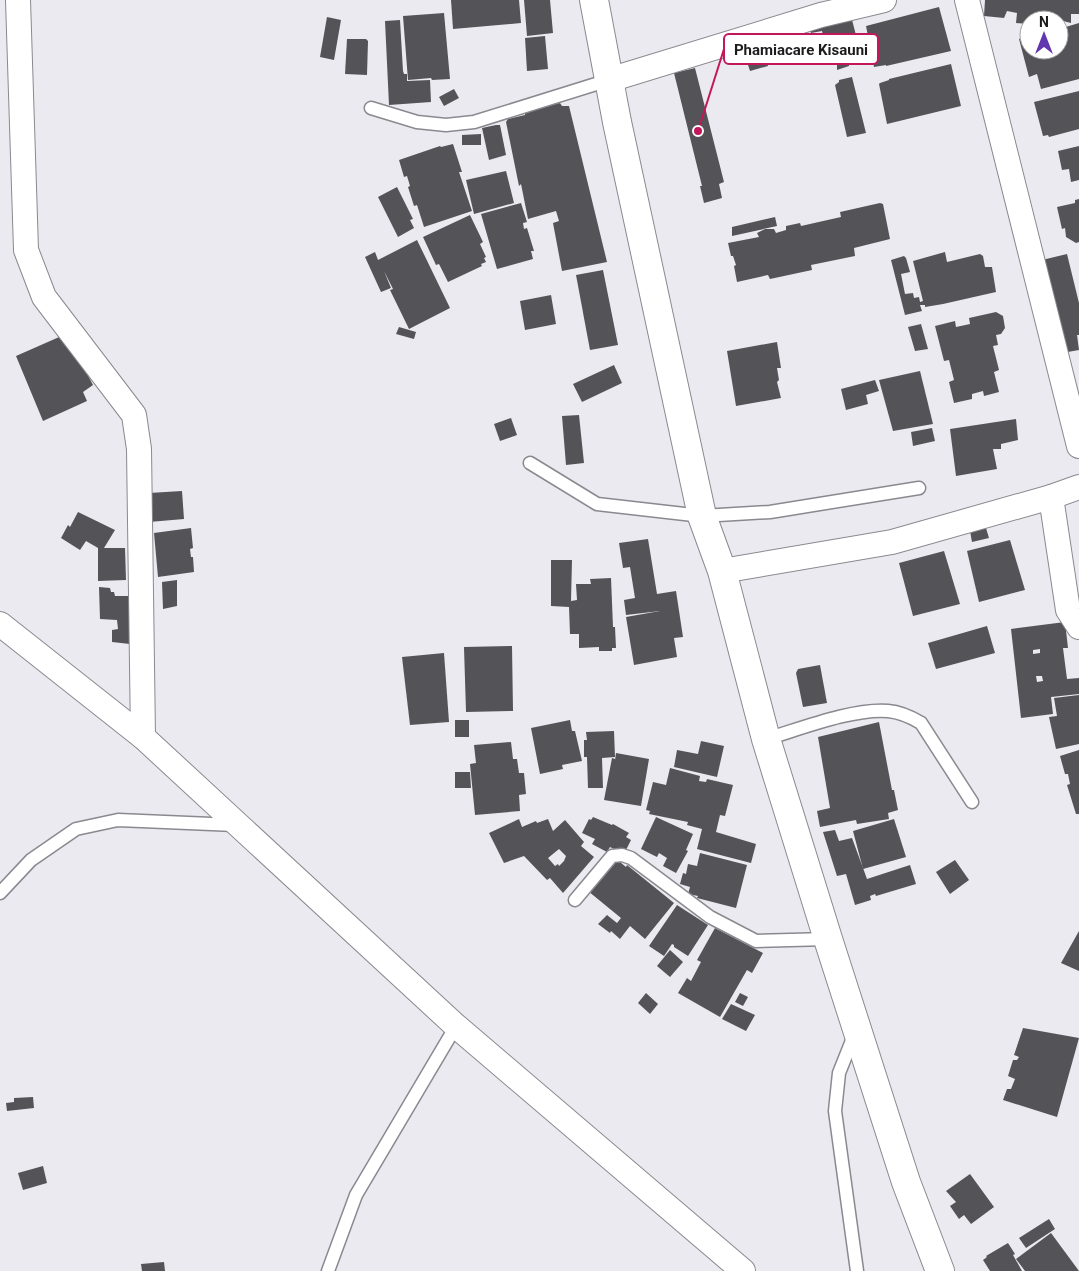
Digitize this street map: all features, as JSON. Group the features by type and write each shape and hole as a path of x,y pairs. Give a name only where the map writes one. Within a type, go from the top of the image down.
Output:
{"main road":[{"path":"594,0 617,122 702,516 722,571 766,739 856,1029 906,1182 940,1271"}],"street":[{"path":"18,0 26,250 44,297 134,415 139,450 143,737"},
{"path":"609,80 821,16 884,0"},
{"path":"967,0 1079,446"},
{"path":"722,571 892,542 1051,497 1079,487"},
{"path":"1051,497 1068,610 1079,627"},
{"path":"0,624 143,737 456,1026 743,1271"}],"lane":[{"path":"371,108 417,122 446,125 474,122 609,80"},
{"path":"530,464 597,504 702,516 770,512 919,488"},
{"path":"766,739 850,715 888,711 909,716 921,724 972,802"},
{"path":"0,893 31,860 76,829 118,820 238,825"},
{"path":"575,900 612,856 622,855 631,858 710,916 756,941 828,939"},
{"path":"328,1271 356,1195 456,1026"},
{"path":"856,1029 839,1074 835,1111 857,1271"}],"building":[{"path":"451,0 519,0 521,23 453,29"},
{"path":"524,0 550,0 553,33 527,36"},
{"path":"985,0 1079,0 1079,14 1071,14 1071,23 1069,22 1069,10 1019,10 1019,23 1016,23 1017,13 1007,11 1004,18 984,16"},
{"path":"939,7 951,51 874,67 866,26"},
{"path":"444,13 450,79 408,80 403,16"},
{"path":"851,16 857,39 848,41 847,34 844,34 849,66 837,70 837,62 829,64 822,31 811,33 808,24"},
{"path":"327,17 341,20 334,60 320,57"},
{"path":"400,20 404,74 407,74 407,81 430,80 431,102 389,105 385,21"},
{"path":"1079,23 1079,79 1041,89 1037,74 1029,77 1025,60 1069,60 1069,26"},
{"path":"545,36 548,69 527,71 525,38"},
{"path":"761,38 768,66 750,71 741,43"},
{"path":"347,39 366,39 368,41 367,75 345,74"},
{"path":"951,64 961,106 887,124 880,83 889,79"},
{"path":"695,68 724,182 719,184 722,198 704,203 700,186 702,186 674,73"},
{"path":"852,77 866,133 847,137 835,85 839,80"},
{"path":"454,89 459,98 444,106 439,97"},
{"path":"1079,91 1079,129 1049,137 1048,135 1043,136 1034,102"},
{"path":"560,103 562,106 569,106 607,262 562,271 553,223 559,221 556,211 528,219 506,122 508,119 525,115 525,111"},
{"path":"500,125 506,155 489,160 482,128"},
{"path":"481,134 481,145 462,145 462,135"},
{"path":"453,144 462,172 459,172 472,211 424,227 417,205 414,206 408,187 410,186 407,176 404,177 399,160 440,146"},
{"path":"1079,146 1079,180 1071,182 1069,169 1062,170 1058,151"},
{"path":"506,171 514,203 474,214 466,180"},
{"path":"397,187 413,219 410,220 414,228 398,237 378,197"},
{"path":"1079,199 1079,242 1076,243 1066,237 1065,228 1062,229 1057,207 1075,203 1075,200"},
{"path":"521,203 527,222 523,223 524,229 527,228 534,251 531,251 533,259 497,269 481,214"},
{"path":"880,203 883,204 890,239 854,248 855,256 811,265 812,270 770,279 768,275 737,282 734,266 736,265 733,256 731,256 728,243 759,237 757,233 765,229 774,229 776,233 786,230 786,226 800,223 801,226 841,217 840,212"},
{"path":"470,215 483,242 480,244 486,257 484,258 486,262 481,264 482,266 448,282 439,264 436,265 423,237"},
{"path":"775,217 777,226 732,236 732,227"},
{"path":"417,240 450,308 409,329 390,290 393,289 384,271 391,288 381,292 365,257 375,252 378,260"},
{"path":"945,252 947,262 980,254 983,256 985,267 992,267 996,292 943,304 925,307 925,305 920,305 922,311 905,315 891,260 904,256 906,258 910,272 901,274 905,294 913,293 914,298 919,297 920,302 923,301 913,261"},
{"path":"1067,254 1079,303 1079,335 1077,335 1079,350 1062,353 1042,260"},
{"path":"603,270 618,345 590,350 576,275"},
{"path":"551,295 556,324 525,330 520,301"},
{"path":"996,312 1003,316 1005,328 1001,334 996,335 998,345 993,346 999,370 994,372 999,392 984,396 983,391 972,394 972,399 954,403 949,382 954,380 949,360 944,361 935,326 955,321 956,327 970,324 969,318"},
{"path":"921,324 928,349 915,351 908,327"},
{"path":"399,327 416,332 414,339 396,334"},
{"path":"66,334 93,385 83,392 87,401 43,421 16,356"},
{"path":"777,342 781,368 777,368 779,380 777,382 781,398 736,406 727,351"},
{"path":"614,365 622,383 582,402 573,384"},
{"path":"920,371 933,424 893,431 879,380"},
{"path":"875,380 879,391 866,395 868,404 846,410 841,389"},
{"path":"579,415 584,463 566,465 562,416"},
{"path":"511,418 517,435 500,441 494,424"},
{"path":"1016,419 1018,440 1001,444 1001,449 993,449 997,469 956,476 950,429"},
{"path":"932,428 935,441 913,446 911,432"},
{"path":"182,491 184,519 149,522 149,493"},
{"path":"78,512 115,530 104,548 125,548 126,580 98,581 98,548 86,541 80,550 61,538 68,525 70,527"},
{"path":"191,528 193,548 190,549 191,557 193,557 194,572 158,577 154,533"},
{"path":"986,528 989,538 972,542 970,531"},
{"path":"648,539 657,594 676,591 683,637 674,638 677,657 634,665 626,617 660,611 626,615 624,600 635,598 630,567 623,568 619,543"},
{"path":"1010,540 1025,590 979,602 967,551"},
{"path":"944,551 960,604 913,616 899,563"},
{"path":"551,560 572,560 571,601 577,600 576,584 591,584 590,579 611,578 616,648 612,648 612,651 599,651 599,647 579,648 579,634 570,634 569,607 551,606"},
{"path":"177,580 177,606 163,609 162,582"},
{"path":"99,587 110,588 115,596 131,596 130,644 112,642 112,630 118,629 117,620 100,619"},
{"path":"1065,622 1068,648 1063,648 1067,679 1079,678 1079,694 1051,697 1053,714 1021,718 1011,629","holes":["1040,649 1040,653 1033,654 1033,650","1036,676 1042,676 1043,681 1037,682"]},
{"path":"987,626 995,653 936,669 928,643"},
{"path":"512,646 513,711 466,712 464,647"},
{"path":"444,653 449,722 410,725 402,657"},
{"path":"820,665 827,703 803,707 796,673 798,669"},
{"path":"1079,695 1079,744 1056,749 1049,717 1057,716 1054,698"},
{"path":"455,720 469,720 469,737 455,737"},
{"path":"570,720 572,731 575,731 582,761 562,765 563,769 540,774 531,728"},
{"path":"879,722 892,790 894,790 898,810 888,813 889,819 857,824 856,820 820,827 817,811 830,808 818,737"},
{"path":"614,731 615,757 602,758 603,788 588,788 587,757 584,757 584,740 587,740 586,732"},
{"path":"701,741 724,746 717,777 674,767 677,750 698,754"},
{"path":"511,742 513,759 517,759 519,773 524,773 526,794 519,795 520,811 475,815 470,764 476,763 474,745"},
{"path":"1079,750 1079,814 1076,814 1067,785 1070,784 1068,774 1065,774 1060,756"},
{"path":"616,753 649,759 641,806 604,800 612,758 615,760"},
{"path":"670,768 700,776 699,781 706,782 707,779 733,785 725,816 720,815 716,832 756,844 751,863 697,849 702,829 687,825 688,822 649,814 650,811 646,810 653,782 666,785"},
{"path":"455,772 470,772 471,788 455,788"},
{"path":"593,817 613,824 629,833 626,837 631,840 624,854 610,847 607,852 592,844 595,839 582,833 589,819 591,820"},
{"path":"656,817 693,834 686,850 688,851 676,873 663,866 667,858 659,853 657,857 641,849"},
{"path":"519,819 522,827 536,821 537,823 548,819 553,831 565,820 584,842 581,846 594,857 563,893 550,878 547,880 524,856 504,863 489,833","holes":["559,849 566,856 559,866 558,864 555,866 548,858"]},
{"path":"894,819 906,857 863,869 853,831"},
{"path":"835,830 839,841 852,838 867,879 910,865 916,884 876,896 875,894 870,896 871,900 855,905 846,874 837,876 823,832"},
{"path":"700,853 747,865 736,908 697,898 698,896 688,894 690,887 680,884 683,873 686,874 688,864 697,866"},
{"path":"615,858 626,867 627,865 674,903 645,939 630,926 620,939 611,931 610,933 598,924 607,915 617,923 621,918 588,891"},
{"path":"955,860 969,880 950,894 936,872"},
{"path":"677,905 708,925 688,956 672,944 664,956 649,946"},
{"path":"715,928 763,953 752,973 747,970 720,1017 678,993 687,978 691,981 701,962 697,960"},
{"path":"1079,931 1079,971 1061,963"},
{"path":"670,950 683,962 670,977 657,966"},
{"path":"646,993 658,1004 650,1014 638,1003"},
{"path":"740,993 748,997 743,1006 735,1002"},
{"path":"731,1004 755,1015 746,1031 722,1019"},
{"path":"1023,1028 1079,1038 1057,1117 1003,1100 1007,1089 1011,1089 1015,1079 1008,1076 1013,1060 1017,1060 1019,1057 1014,1055"},
{"path":"33,1097 34,1108 7,1111 6,1103 14,1102 14,1098"},
{"path":"43,1166 47,1183 23,1190 18,1173"},
{"path":"970,1174 994,1207 971,1224 964,1215 959,1219 950,1206 956,1202 946,1191"},
{"path":"1049,1219 1055,1229 1026,1248 1019,1238"},
{"path":"1051,1233 1079,1271 1025,1271 1016,1259"},
{"path":"1008,1243 1022,1271 990,1271 983,1260 986,1256"},
{"path":"164,1262 165,1271 142,1271 141,1264"}],"place":[{"name":"Phamiacare Kisauni","path":"698,131"}]}
